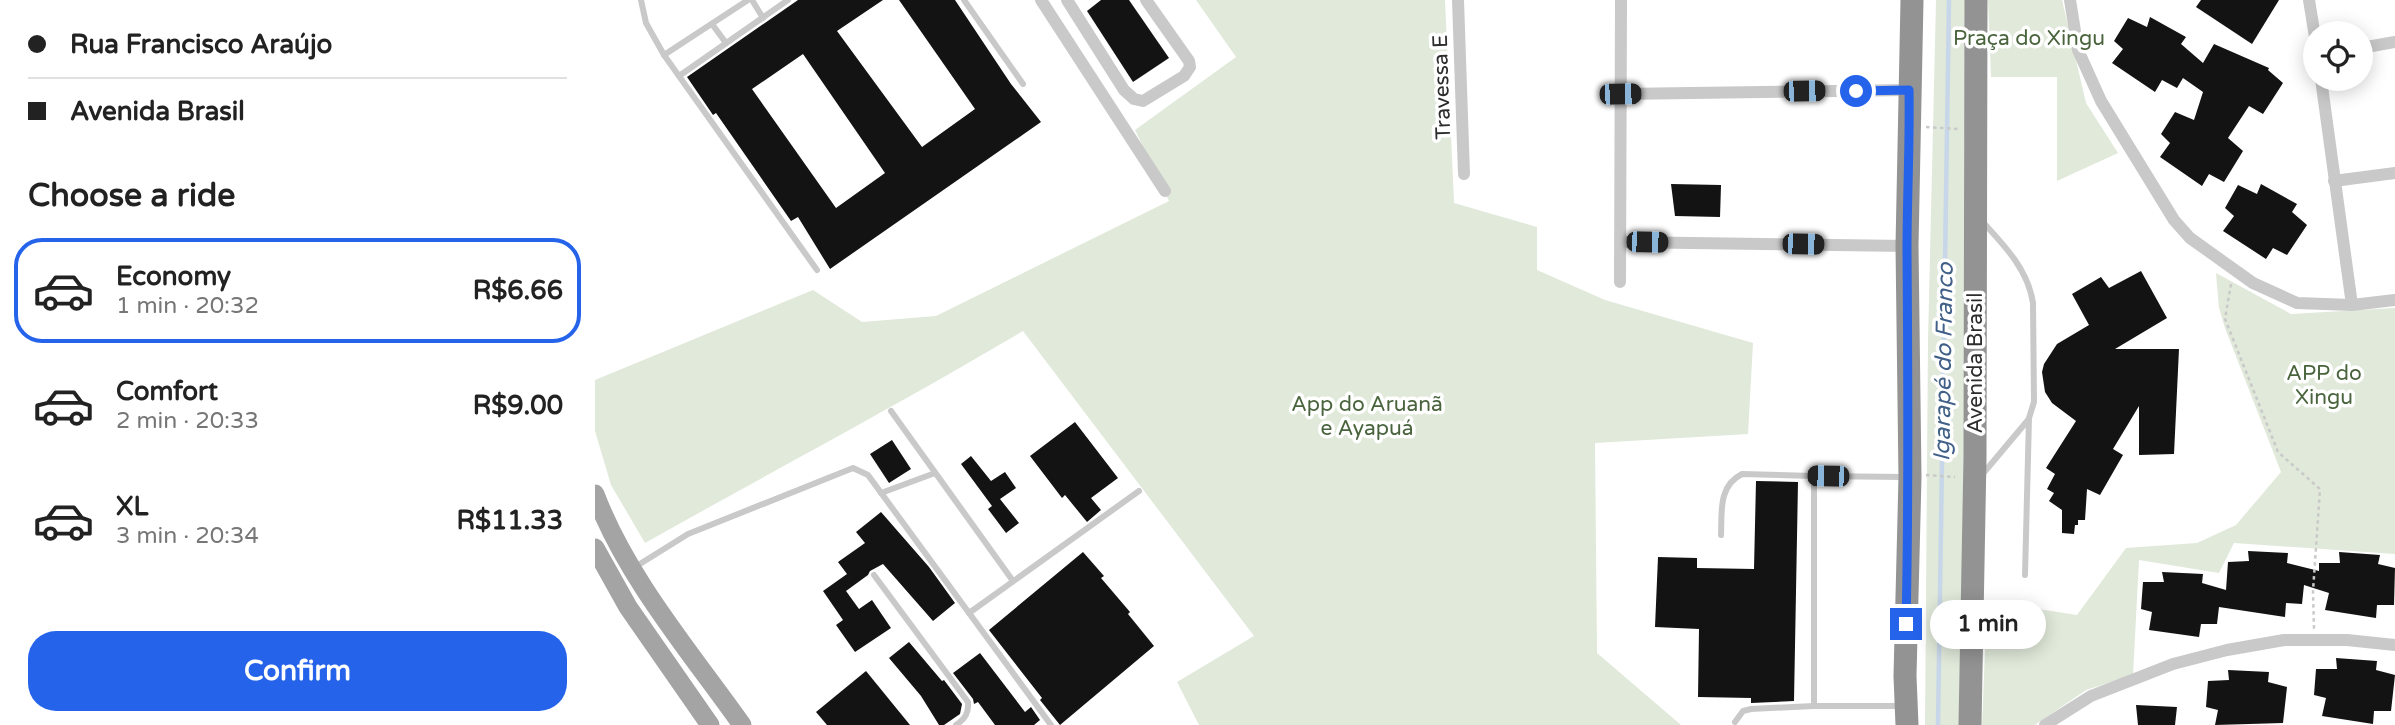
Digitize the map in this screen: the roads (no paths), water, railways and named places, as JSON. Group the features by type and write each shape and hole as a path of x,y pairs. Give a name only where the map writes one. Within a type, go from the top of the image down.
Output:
{"highway":[{"path":"1906,716 1915,476 1907,246 1912,0"},
{"name":"Avenida Brasil","path":"1971,725 1965,480 1975,213 1976,0"}],"main road":[{"path":"595,494 633,568 742,725"},
{"path":"595,548 628,607 710,725"}],"street":[{"path":"1041,0 1165,191"},
{"path":"1066,0 1124,90 1134,99 1143,101 1184,76 1190,66 1146,0"},
{"name":"Travessa E","path":"1458,0 1464,173"},
{"path":"1620,282 1621,0"},
{"path":"2070,0 2078,50 2101,101 2167,208 2190,237 2253,283 2297,303 2353,306 2395,300"},
{"path":"2309,0 2312,21"},
{"path":"2373,46 2395,42"},
{"path":"1620,94 1909,90"},
{"path":"2323,91 2353,306"},
{"path":"2335,181 2395,173"},
{"path":"1621,242 1907,246"},
{"path":"2045,725 2091,696 2173,664 2227,650 2284,640 2347,640 2395,645"}],"lane":[{"path":"641,0 646,23 664,55 817,270"},
{"path":"664,55 750,0 763,18"},
{"path":"679,76 788,0"},
{"path":"964,0 1023,84"},
{"path":"712,24 726,43"},
{"path":"1975,213 2004,246 2025,276 2033,303 2034,401 2029,418 2025,575"},
{"path":"891,411 1013,581"},
{"path":"1965,480 2029,418"},
{"path":"633,568 688,534 853,468 868,475 1051,725"},
{"path":"881,493 935,473"},
{"path":"1721,535 1722,502 1728,485 1742,474 1915,476"},
{"path":"1814,476 1814,706"},
{"path":"969,613 1139,491"},
{"path":"874,575 968,702 969,710 966,716 956,725"},
{"path":"1735,722 1743,711 1751,709 1814,706 1906,716"}],"waterway":[{"name":"Igarapé do Franco","path":"1938,725 1949,0"}],"park label":[{"name":"Praça do Xingu","path":"2029,38"},
{"name":"APP do Xingu","path":"2324,385"},
{"name":"App do Aruanã e Ayapuá","path":"1367,416"}]}
